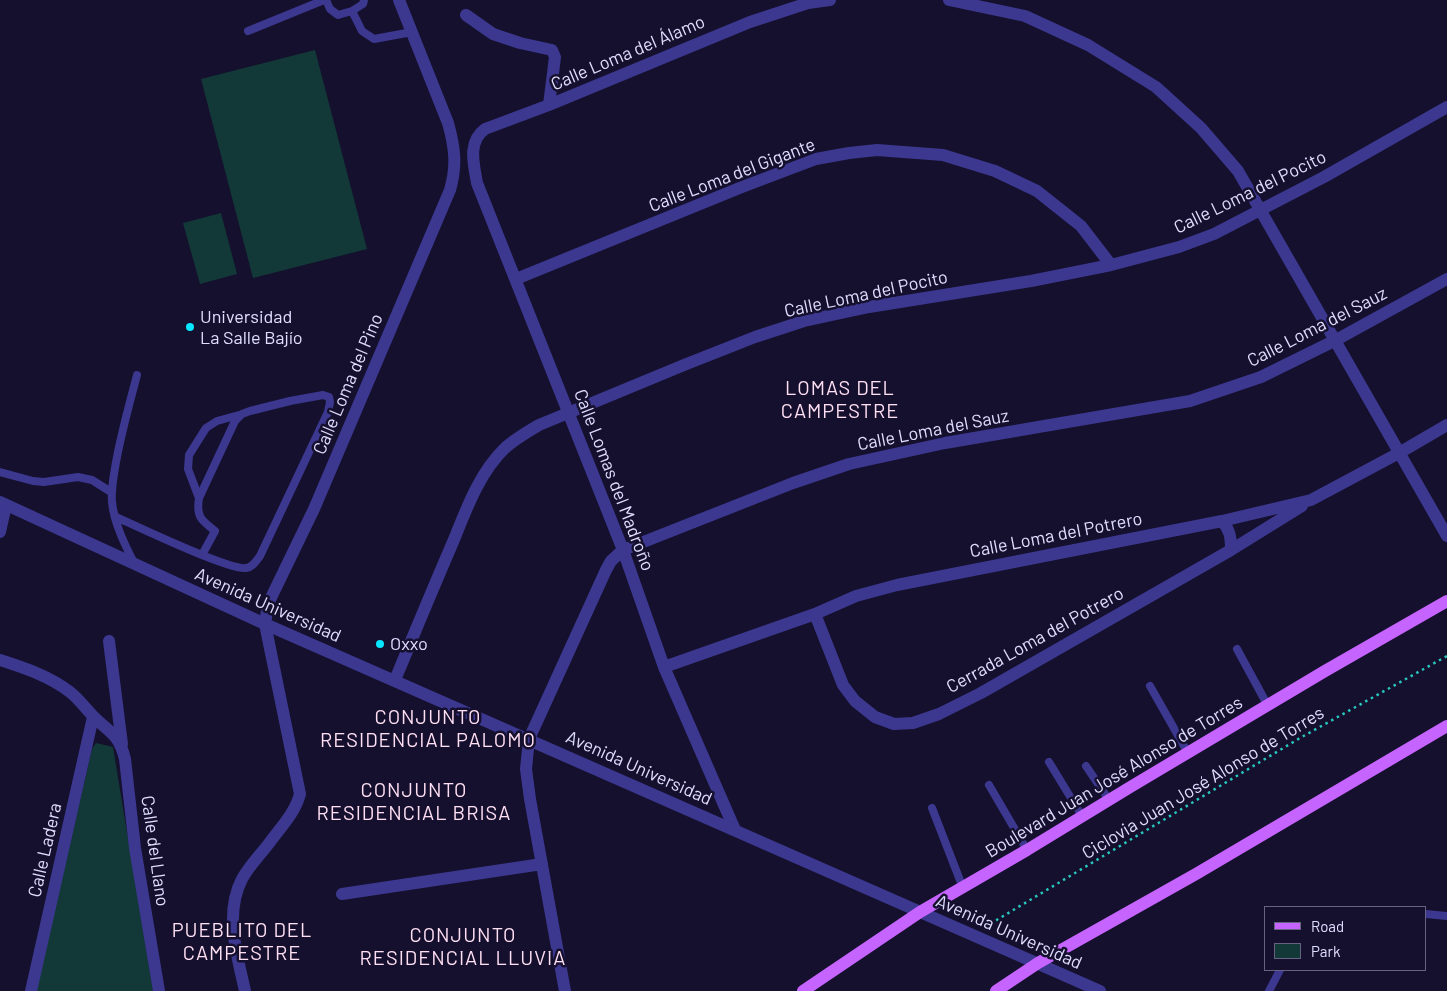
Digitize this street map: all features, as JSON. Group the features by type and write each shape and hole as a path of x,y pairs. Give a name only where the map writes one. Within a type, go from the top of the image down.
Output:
{"main road":[{"name":"Boulevard Juan José Alonso de Torres","path":"803,991 920,912 1447,601"},
{"path":"996,991 1038,963 1196,874 1447,726"}],"street":[{"path":"399,0 412,32"},
{"name":"Calle Loma del Álamo","path":"474,140 485,129 549,105 750,22 808,3 830,0"},
{"path":"949,0 1026,16 1088,45 1156,87 1201,128 1238,171 1447,536"},
{"path":"466,15 493,34 520,43 552,50 555,57 549,105"},
{"name":"Calle Loma del Pino","path":"265,624 268,604 314,509 450,190 454,175 454,155 448,124 412,32"},
{"name":"Calle Loma del Pocito","path":"396,680 424,607 471,499 490,465 504,449 519,437 540,425 684,364 804,321 869,307 1031,281 1111,265 1179,247 1214,234 1261,210 1324,177 1447,107"},
{"name":"Calle Lomas del Madroño","path":"474,140 474,165 477,183 623,550 664,667 735,830"},
{"name":"Calle Loma del Gigante","path":"516,278 733,190 816,159 849,152 877,150 943,156 994,171 1037,191 1081,226 1111,265"},
{"name":"Calle Loma del Sauz","path":"565,991 530,799 526,769 529,739 606,570 623,550 793,483 849,464 945,443 1190,401 1261,377 1336,340 1447,279"},
{"name":"Calle Loma del Potrero","path":"664,667 815,614 856,596 896,585 1222,520 1311,500 1400,453 1447,425"},
{"name":"Cerrada Loma del Potrero","path":"815,614 843,685 855,701 875,717 894,724 914,724 940,714 981,692 1231,550 1311,500"},
{"path":"0,532 3,504"},
{"name":"Avenida Universidad","path":"3,504 265,624 974,934 1099,991"},
{"path":"1222,520 1230,534 1231,550"},
{"path":"245,991 234,941 234,901 243,878 293,812 300,794 265,624"},
{"name":"Calle del Llano","path":"109,641 135,848 158,991"},
{"path":"0,660 29,669 71,692 118,739 122,746"},
{"name":"Calle Ladera","path":"31,991 94,717"},
{"path":"342,894 542,864"}],"lane":[{"path":"248,31 325,0 338,15 352,11 363,4 364,0"},
{"path":"352,11 362,31 374,39 412,32"},
{"path":"134,563 126,547 112,505 111,492 117,453 137,375"},
{"path":"116,517 202,555 244,569 254,564 324,420 330,402 329,397 323,394 216,420 206,428 189,455 188,469 199,498"},
{"path":"202,555 215,531 201,520 198,508 199,498 234,420 242,414"},
{"path":"0,472 33,482 78,477 92,480 111,492"},
{"path":"1237,649 1268,706"},
{"path":"1150,686 1188,753"},
{"path":"1049,762 1082,816"},
{"path":"1086,766 1109,800"},
{"path":"989,785 1027,850"},
{"path":"932,808 963,888"},
{"path":"1427,914 1447,916"},
{"path":"1269,991 1279,971"}],"path":[{"name":"Ciclovia Juan José Alonso de Torres","path":"974,934 1300,738 1447,656"}],"green space":[{"path":"315,50 367,249 253,278 201,79"},
{"path":"221,213 237,274 200,284 183,223"},
{"path":"96,743 113,747 153,991 36,991 92,749"}],"place":[{"name":"Universidad La Salle Bajío","path":"190,327"},
{"name":"Oxxo","path":"380,644"}],"district":[{"name":"LOMAS DEL CAMPESTRE","path":"840,400"},
{"name":"CONJUNTO RESIDENCIAL PALOMO","path":"428,728"},
{"name":"CONJUNTO RESIDENCIAL BRISA","path":"414,802"},
{"name":"PUEBLITO DEL CAMPESTRE","path":"242,942"},
{"name":"CONJUNTO RESIDENCIAL LLUVIA","path":"463,946"}]}
